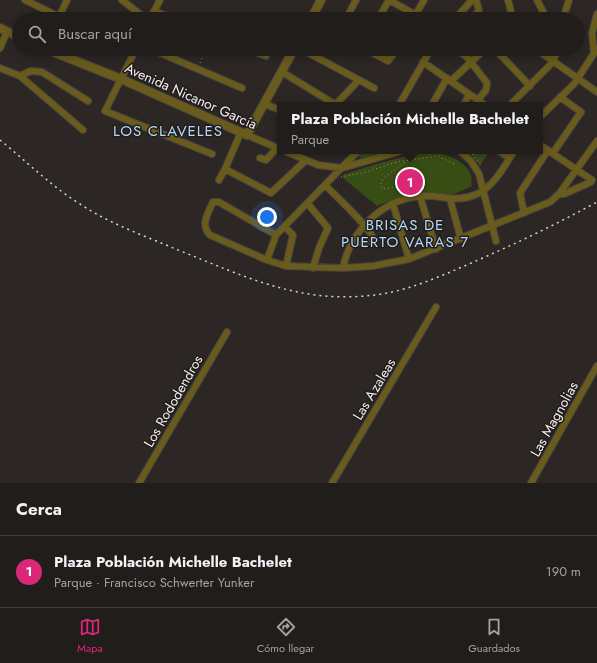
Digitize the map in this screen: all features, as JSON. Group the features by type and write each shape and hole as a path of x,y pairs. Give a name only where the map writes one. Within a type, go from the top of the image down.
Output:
{"street":[{"path":"25,0 48,12"},
{"path":"62,12 67,0"},
{"path":"122,0 137,12"},
{"path":"154,11 160,0"},
{"path":"315,12 321,0"},
{"path":"350,12 356,0"},
{"path":"382,12 389,0 407,12"},
{"path":"417,12 424,0"},
{"path":"463,12 472,0"},
{"path":"476,0 479,10 477,12"},
{"path":"508,0 511,12"},
{"path":"537,0 543,12"},
{"path":"566,12 570,0"},
{"path":"543,114 578,79 596,51 592,34 597,14"},
{"path":"0,48 4,30"},
{"name":"Avenida Nicanor García","path":"64,56 121,79 277,147"},
{"path":"131,56 105,111 212,154"},
{"path":"167,56 242,88"},
{"path":"219,180 244,134 265,104 290,56"},
{"path":"314,56 374,88"},
{"path":"378,56 388,61 392,56"},
{"path":"401,102 427,56"},
{"path":"466,56 487,86 486,90 478,100"},
{"path":"434,102 449,80 478,56"},
{"path":"501,56 530,86"},
{"path":"545,56 597,92"},
{"path":"513,102 553,62 555,56"},
{"path":"423,62 481,102"},
{"path":"0,68 20,76 84,130"},
{"path":"20,76 31,72 42,72 88,101"},
{"path":"282,72 335,102"},
{"path":"341,102 359,80"},
{"path":"466,102 470,94"},
{"path":"524,213 520,193 581,112 560,97"},
{"path":"265,104 277,109"},
{"path":"276,235 219,202 213,202 206,216 205,226 210,235 267,260 286,266 343,268 373,266 409,259 545,204 559,194 597,141"},
{"path":"543,147 576,170 591,178 591,182 564,194 559,194"},
{"path":"260,158 266,160 277,150"},
{"path":"293,154 324,166 342,168 391,154"},
{"path":"267,260 276,235 326,186 355,154"},
{"path":"356,154 356,160 360,163"},
{"path":"463,154 477,169 496,241"},
{"path":"503,154 509,158"},
{"path":"343,268 352,243 364,226 377,213 393,204 420,196 450,199 466,198 482,191 498,176 512,154"},
{"path":"225,169 271,193 306,160"},
{"path":"326,186 364,226 374,241 352,243"},
{"path":"420,196 436,249"},
{"path":"450,199 461,239"},
{"path":"308,204 328,228 319,248 313,268"},
{"path":"393,204 409,259"},
{"path":"285,227 293,235 286,266"},
{"name":"Las Azaleas","path":"332,483 436,307"},
{"name":"Los Rododendros","path":"139,483 227,332"},
{"name":"Las Magnolias","path":"531,483 597,366"}],"path":[{"path":"197,69 203,56"},
{"path":"334,177 353,176 408,160 438,156 454,164"},
{"path":"408,160 384,178 380,185 383,189 410,184 412,198"}],"green space":[{"path":"360,154 376,154 362,159 358,156"},
{"path":"440,154 459,161 467,168 471,175 472,186 452,195 419,193 394,199 377,206 343,178 343,175 410,155"},
{"path":"471,154 488,154 480,165"}],"railway":[{"path":"0,140 69,197 115,224 253,279 301,293 327,296 353,297 382,294 426,282 502,250 597,202"}],"place":[{"name":"Plaza Población Michelle Bachelet","path":"410,182"}],"district":[{"name":"LOS CLAVELES","path":"168,131"},
{"name":"BRISAS DE PUERTO VARAS 7","path":"405,234"}]}
